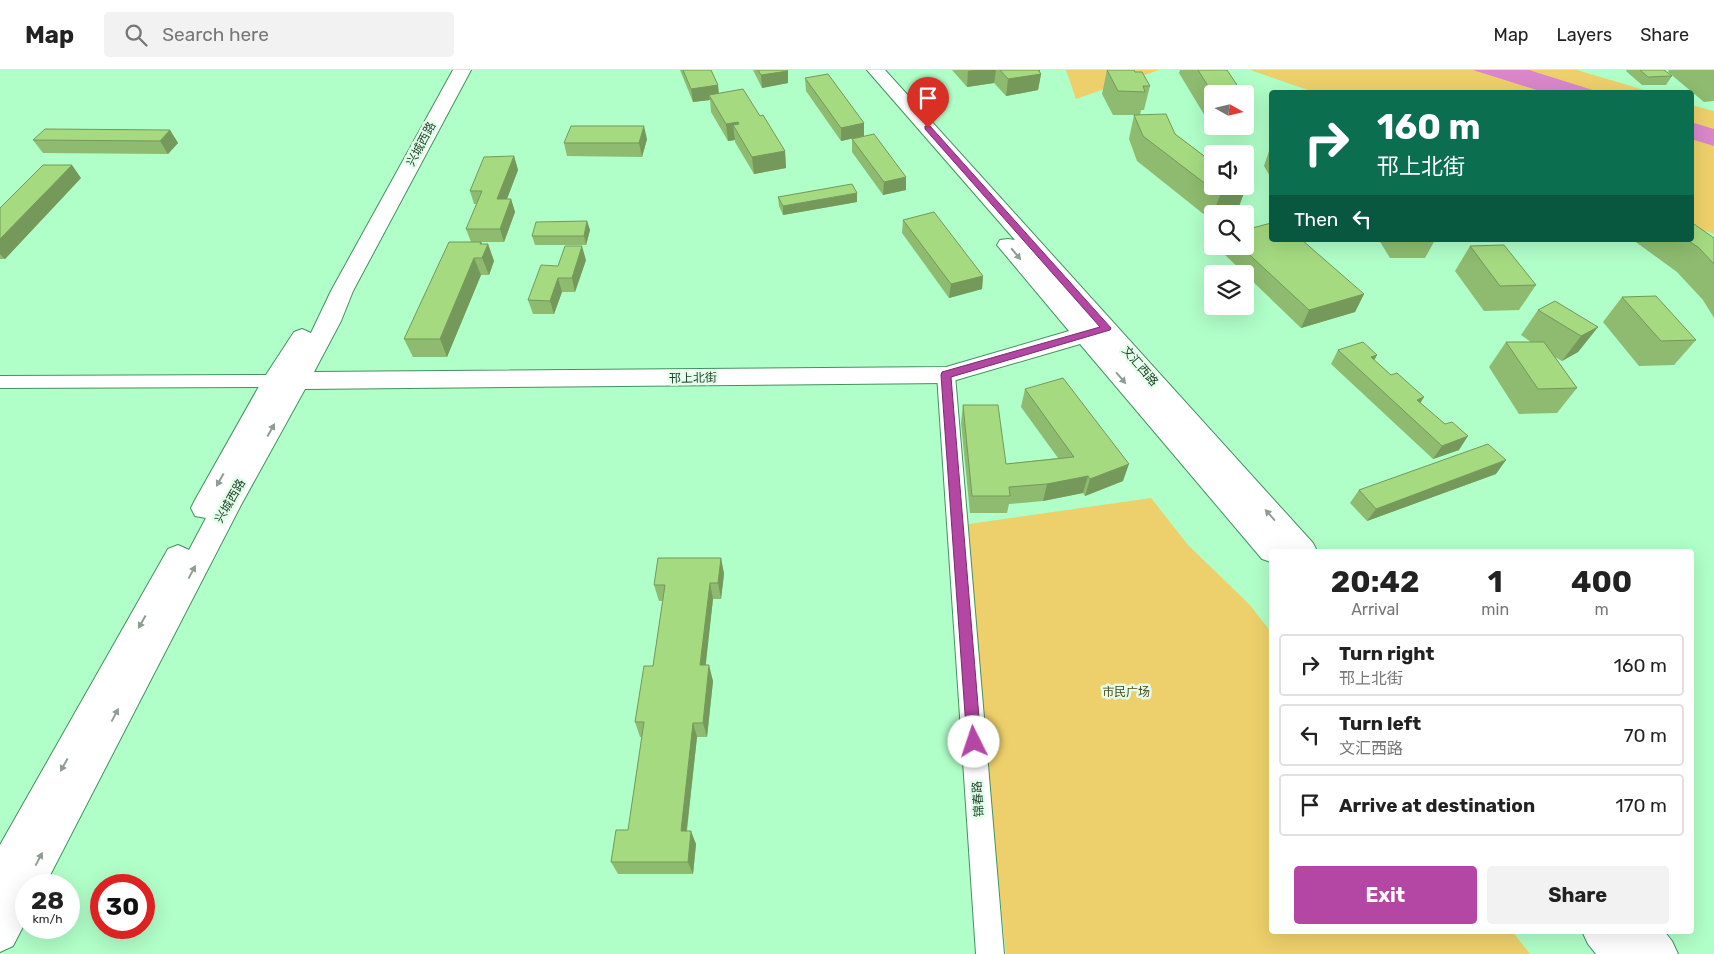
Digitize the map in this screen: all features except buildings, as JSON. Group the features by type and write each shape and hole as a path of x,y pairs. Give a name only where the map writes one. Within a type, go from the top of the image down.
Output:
{"street":[{"name":"兴城西路","path":"0,933 229,502 332,288 447,70"},
{"name":"兴城西路","path":"0,880 286,381 329,321 342,291 462,70"},
{"name":"文汇西路","path":"860,70 1095,331 1301,549"},
{"name":"文汇西路","path":"876,70 1095,331 1270,549"},
{"name":"邗上北街","path":"286,381 946,375 1095,331"},
{"name":"锦春路","path":"946,375 990,954"},
{"path":"0,382 286,381"},
{"path":"1601,934 1607,954"},
{"path":"1603,934 1621,954"},
{"path":"1642,934 1659,954"}],"green space":[{"path":"1066,70 1159,70 1076,99"},
{"path":"1250,70 1577,70 1644,90 1308,90"},
{"path":"1694,106 1714,111 1714,234 1694,227"},
{"name":"市民广场","path":"1151,498 1188,545 1249,604 1269,629 1269,934 1514,934 1530,954 1006,954 962,525"}],"shaded area":[{"path":"1473,70 1529,70 1593,90 1537,90"},
{"path":"1694,123 1714,129 1714,146 1694,140"}],"route":[{"path":"928,128 1106,328 946,375 974,742"}]}
